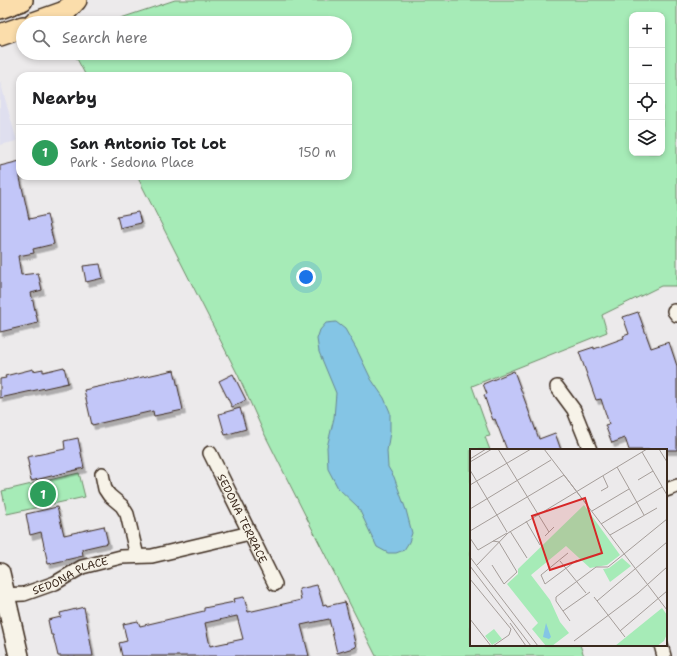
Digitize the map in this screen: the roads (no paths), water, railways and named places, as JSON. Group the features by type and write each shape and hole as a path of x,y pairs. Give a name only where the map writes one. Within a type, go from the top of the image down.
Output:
{"main road":[{"path":"0,8 22,0"},
{"path":"54,16 65,12 76,0"},
{"path":"0,35 16,29"}],"street":[{"path":"557,387 574,410 590,449"},
{"name":"SEDONA TERRACE","path":"210,453 275,584"},
{"path":"102,474 105,489 109,495 122,506 127,514 137,556"},
{"path":"667,490 677,486"},
{"name":"SEDONA PLACE","path":"2,594 24,594 55,583 82,567 121,557 152,556 250,533"},
{"path":"0,573 2,594 19,656"},
{"path":"661,646 664,656"}],"water":[{"path":"336,322 345,329 371,379 384,398 390,412 390,432 387,451 388,467 394,477 406,510 412,533 404,550 396,553 388,553 377,547 358,507 338,488 328,469 327,447 334,418 336,393 319,352 317,339 320,330 326,323"}],"place":[{"name":"San Antonio Tot Lot","path":"43,494"}]}
